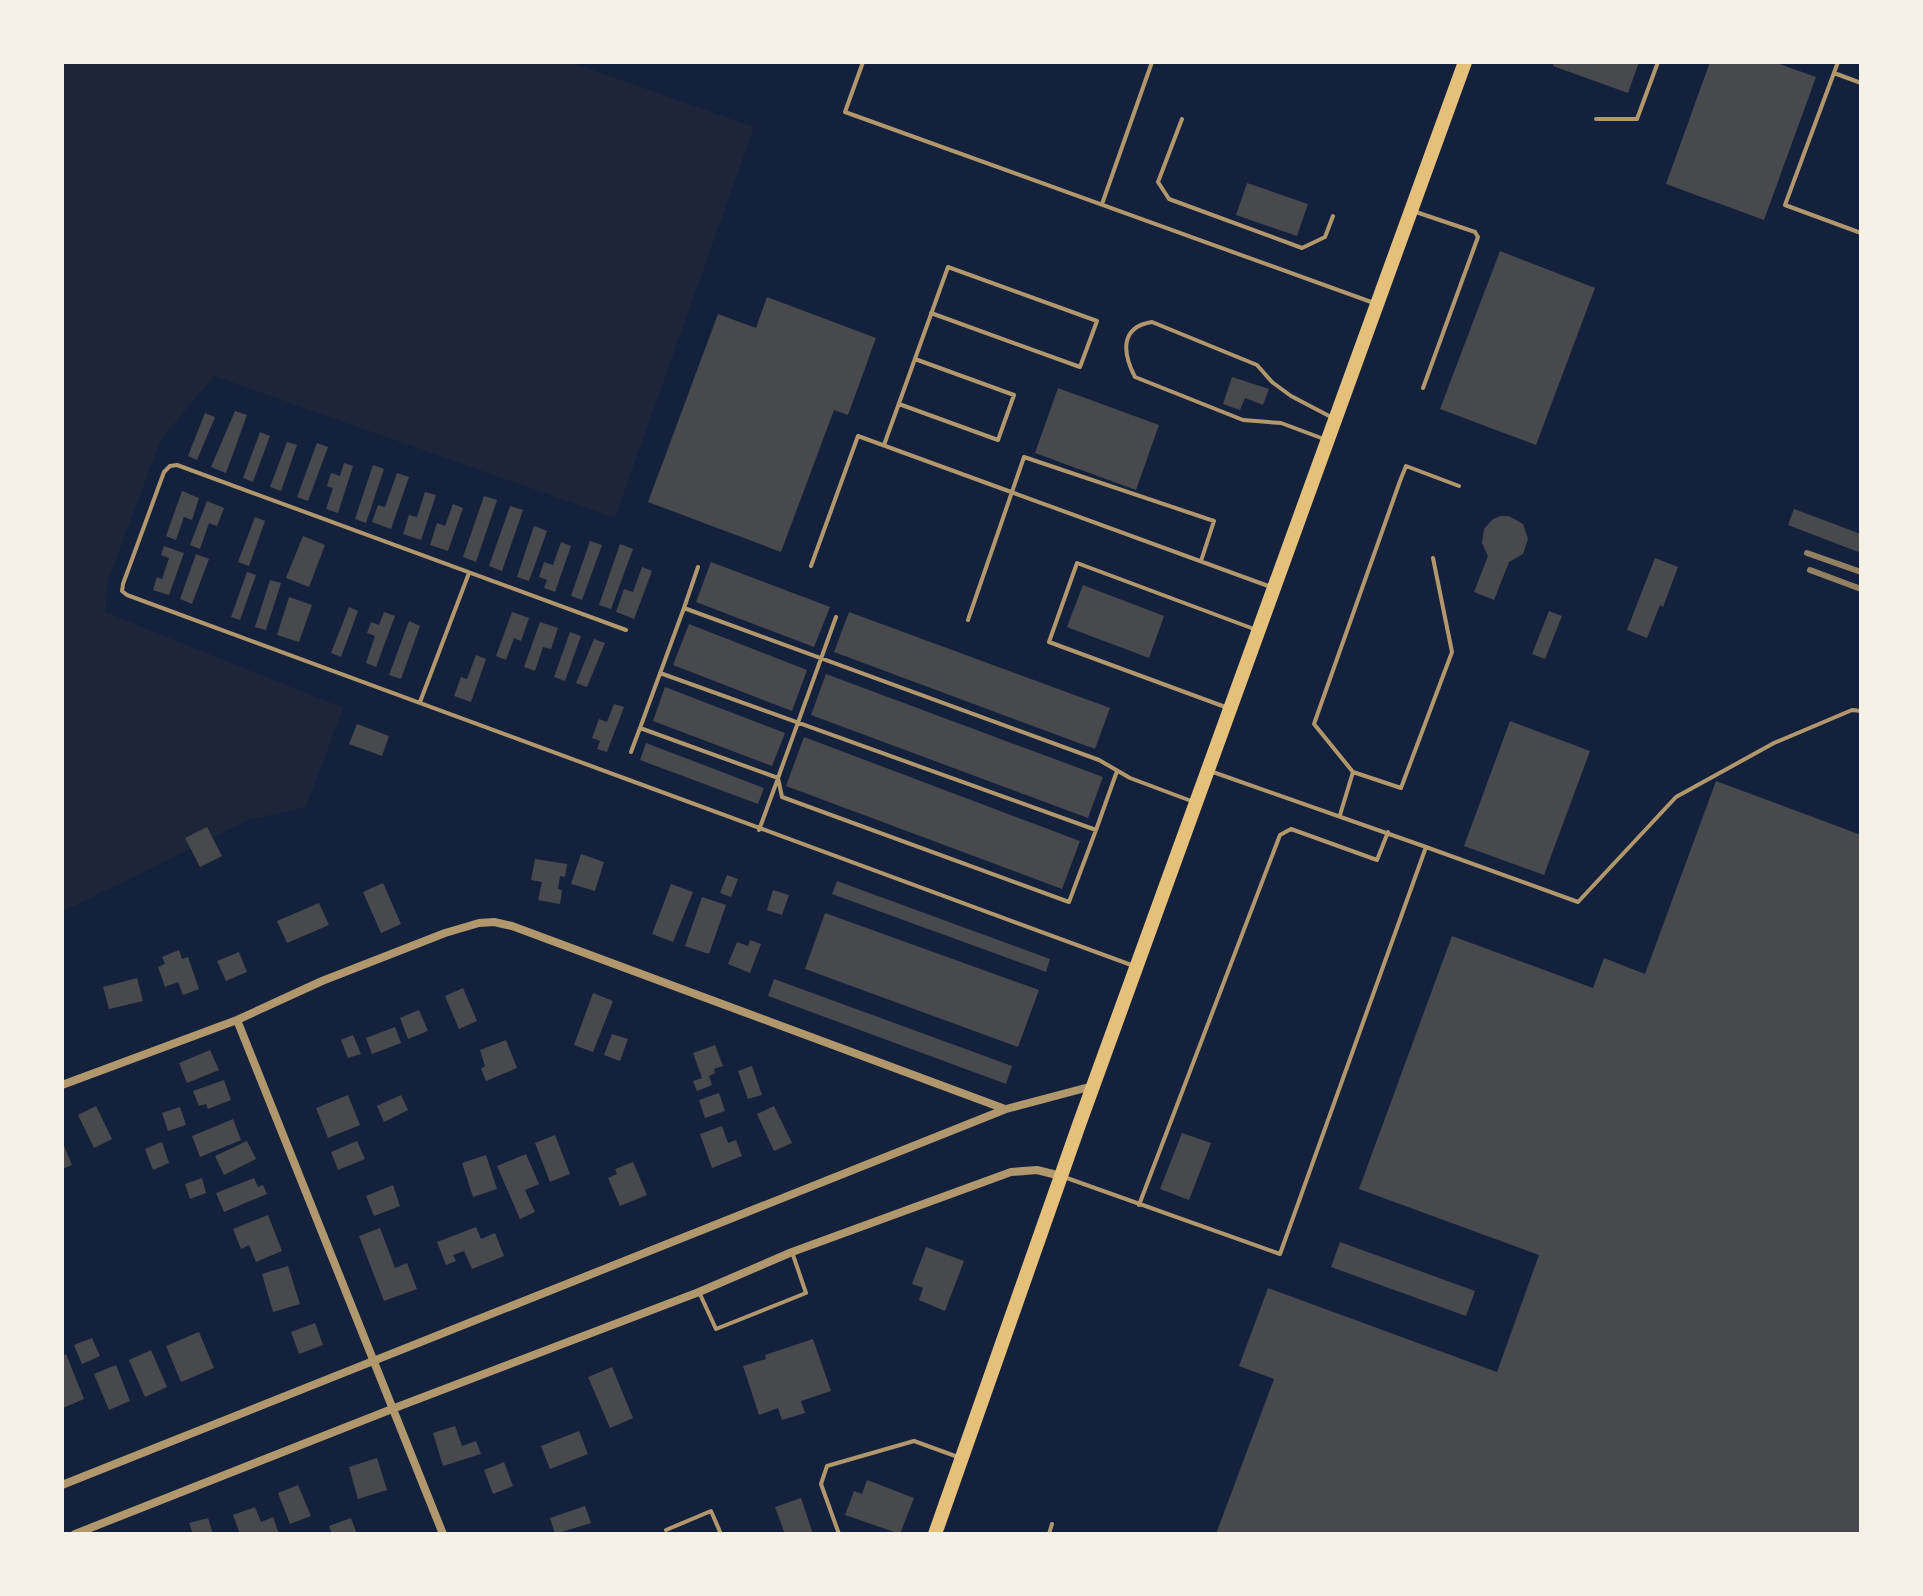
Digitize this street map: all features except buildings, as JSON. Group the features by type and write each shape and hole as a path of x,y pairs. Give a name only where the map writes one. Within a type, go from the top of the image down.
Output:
{"main road":[{"path":"935,1534 1093,1085 1465,62"}],"street":[{"path":"62,1085 237,1020 322,981 445,933 494,922 512,926 1006,1109"},
{"path":"237,1020 443,1534"},
{"path":"62,1485 1006,1109 1093,1085"},
{"path":"75,1534 699,1292 792,1252 1011,1172 1037,1170 1061,1176"}],"lane":[{"path":"863,62 845,112 1376,304"},
{"path":"1102,204 1152,62"},
{"path":"1596,119 1637,119 1658,62"},
{"path":"1838,62 1785,205 1861,233"},
{"path":"1834,73 1861,83"},
{"path":"1182,119 1158,182 1169,199 1302,248 1325,237 1333,216"},
{"path":"1411,210 1475,232 1478,237 1423,388"},
{"path":"884,445 931,313 948,267 1097,321 1080,367 931,313"},
{"path":"1327,440 1281,423 1243,420 1135,377 1125,349 1128,337 1141,323 1152,322 1257,365 1272,382 1291,396 1335,419"},
{"path":"899,404 998,440 1014,395 915,359"},
{"path":"811,566 858,436 1274,588"},
{"path":"968,620 1024,457 1214,521 1201,561"},
{"path":"626,630 177,465 170,466 164,472 122,591 759,830 1136,967"},
{"path":"1433,558 1452,652 1401,788 1353,772 1314,724 1406,466 1459,486"},
{"path":"1230,709 1049,642 1077,563 1258,631"},
{"path":"631,752 698,567"},
{"path":"420,702 469,572"},
{"path":"684,608 1099,760 1130,778 1196,802"},
{"path":"759,830 836,617"},
{"path":"660,673 1096,830"},
{"path":"1208,770 1578,902 1676,797 1774,743 1852,710 1861,711"},
{"path":"640,728 778,778"},
{"path":"778,778 782,797 1069,902 1117,771"},
{"path":"1340,815 1353,772"},
{"path":"1139,1205 1280,835 1291,829 1377,860 1388,832"},
{"path":"1061,1176 1280,1254 1426,847"},
{"path":"699,1292 716,1329 806,1293 792,1252"},
{"path":"839,1534 821,1484 827,1466 914,1441 962,1459"},
{"path":"666,1530 711,1511 721,1534"},
{"path":"1049,1534 1052,1524"}],"shaded area":[{"path":"62,62 570,62 754,127 615,518 214,376 161,439 108,581 105,612 343,708 306,807 249,820 62,912"}],"railway":[{"path":"1807,553 1861,572"},
{"path":"1810,570 1861,589"}]}
